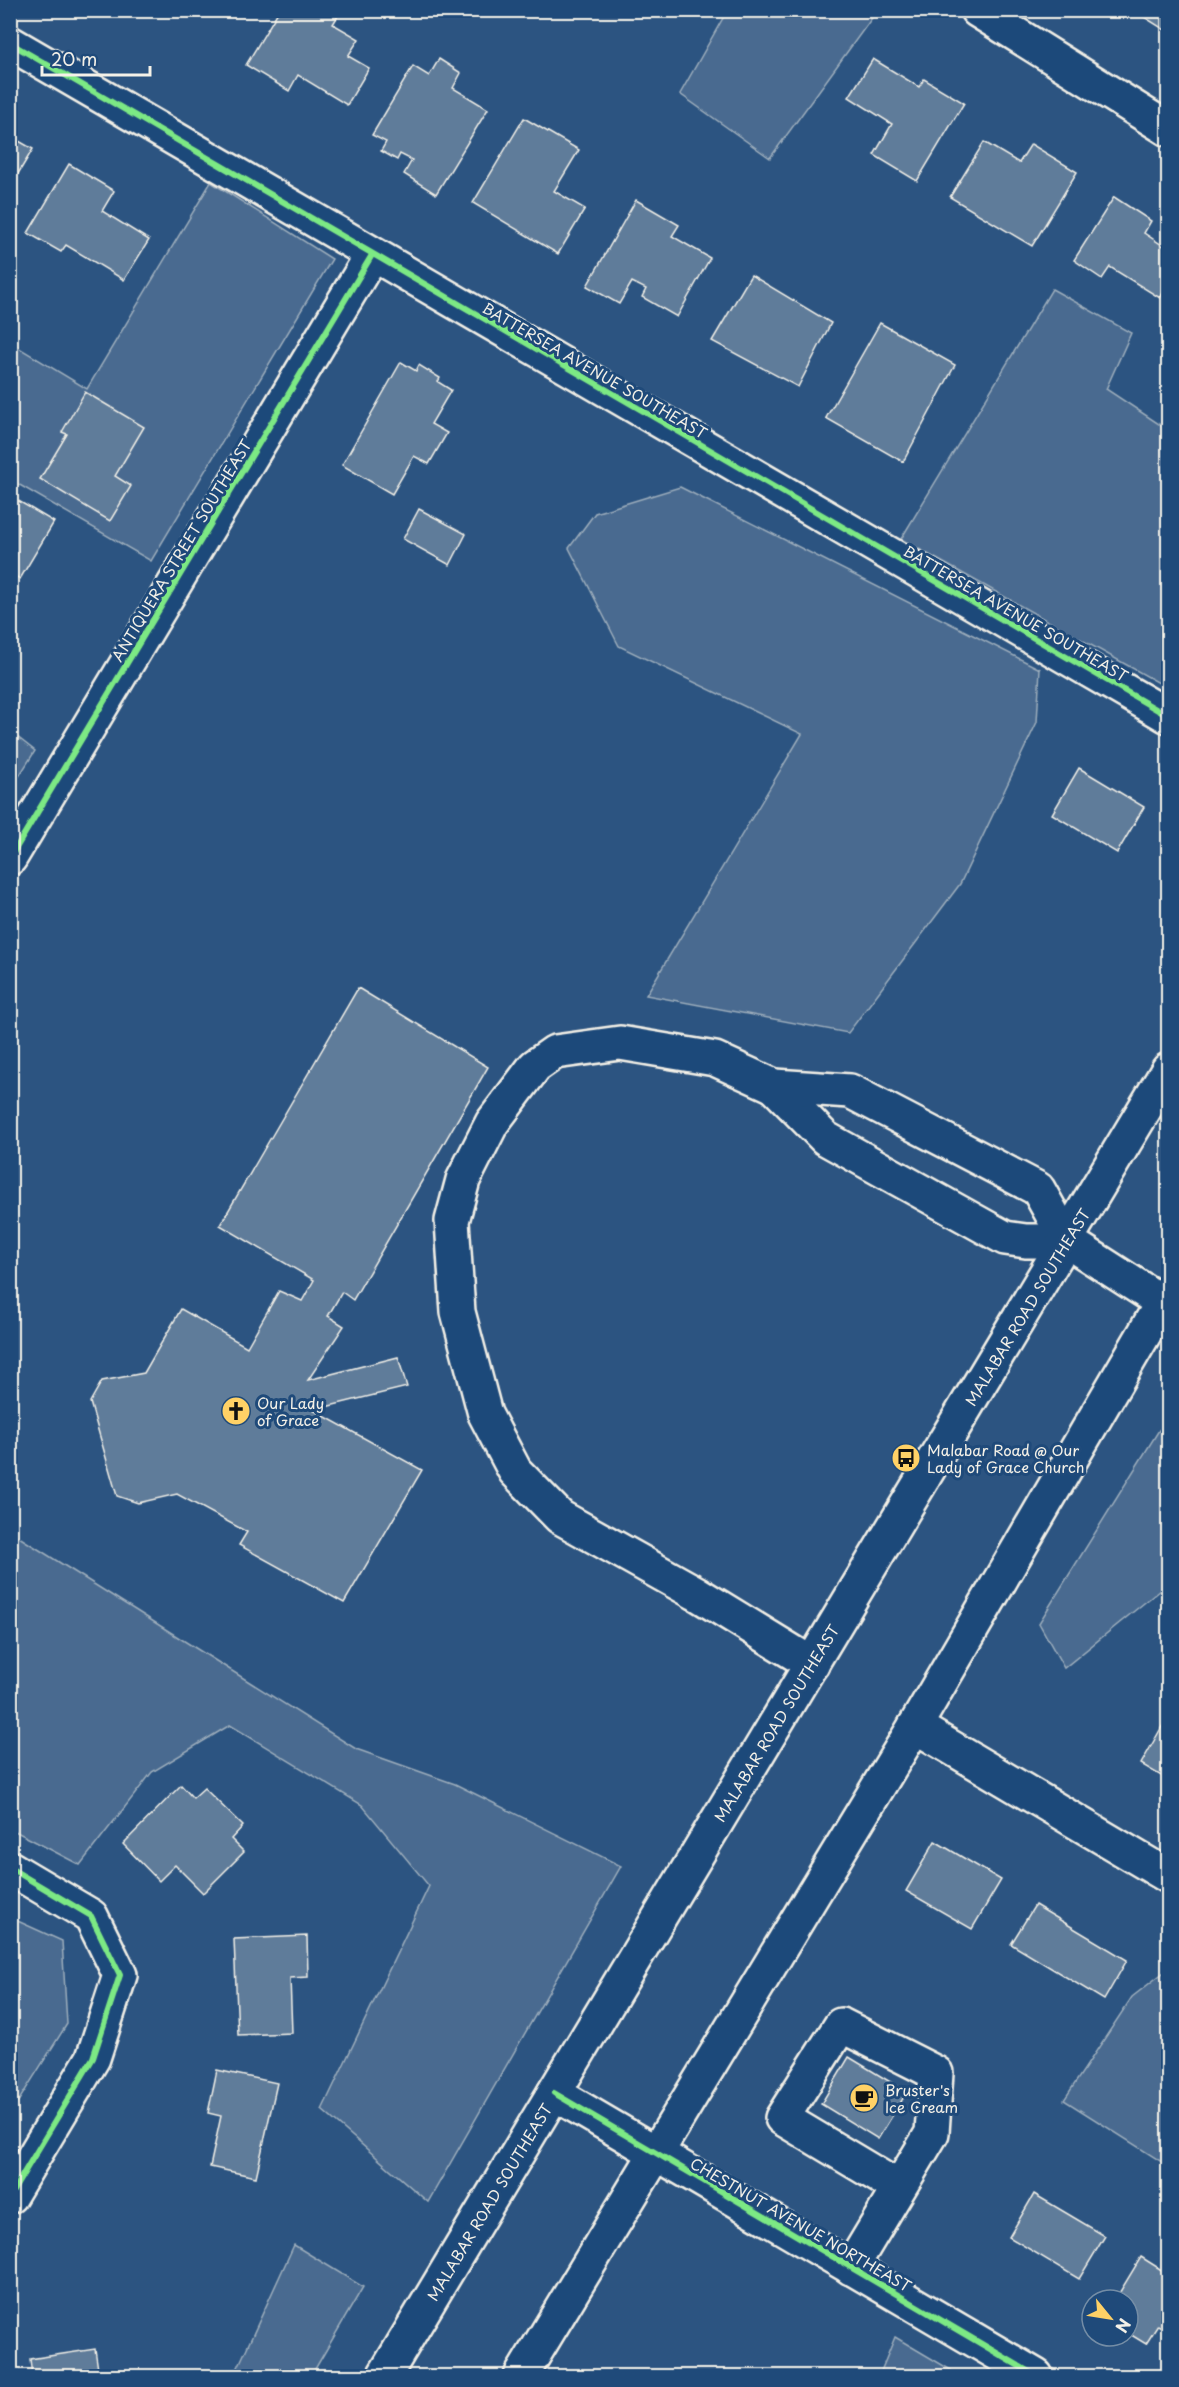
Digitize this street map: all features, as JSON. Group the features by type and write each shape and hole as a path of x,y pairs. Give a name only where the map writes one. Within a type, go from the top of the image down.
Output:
{"street":[{"path":"977,10 1168,129"},
{"name":"BATTERSEA AVENUE SOUTHEAST","path":"10,43 1168,716"},
{"name":"ANTIQUERA STREET SOUTHEAST","path":"10,858 372,255"},
{"path":"812,1664 696,1593 560,1517 515,1471 485,1414 458,1312 452,1221 463,1180 492,1123 535,1066 555,1052 620,1043 715,1059 774,1086 825,1138 1005,1238 1026,1241 1067,1241"},
{"name":"MALABAR ROAD SOUTHEAST","path":"384,2376 1168,1070"},
{"path":"521,2376 658,2154 1167,1301 1067,1241 1038,1189 850,1090 774,1086"},
{"path":"915,1726 1168,1876"},
{"path":"10,1868 91,1916 120,1975 93,2058 10,2196"},
{"path":"851,2268 899,2188 932,2133 936,2073 841,2025 782,2118 899,2188"},
{"name":"CHESTNUT AVENUE NORTHEAST","path":"554,2093 1036,2376"}],"shaded area":[{"path":"727,11 877,11 770,158 680,94"},
{"path":"211,182 332,259 151,561 11,480 11,343 87,389"},
{"path":"1052,289 1131,333 1106,389 1168,430 1168,688 901,539"},
{"path":"680,487 1040,669 1037,722 960,884 848,1033 646,995 802,734 619,646 569,548 595,513"},
{"path":"11,732 35,751 11,789"},
{"path":"1168,1422 1168,1587 1165,1586 1064,1668 1039,1623 1159,1430"},
{"path":"11,1532 356,1749 455,1784 621,1866 428,2202 322,2110 429,1886 362,1805 230,1725 152,1772 80,1865 11,1829"},
{"path":"11,1918 62,1941 67,2024 11,2113"},
{"path":"1168,1969 1168,2104 1165,2111 1168,2115 1168,2166 1064,2100 1132,1997"},
{"path":"294,2245 363,2287 311,2376 234,2376"},
{"path":"895,2337 961,2376 879,2376"}],"building":[{"path":"279,10 329,10 338,16 333,24 359,39 348,56 369,68 347,105 298,75 289,91 246,65"},
{"path":"1133,10 1168,10 1168,32"},
{"path":"439,59 461,73 453,88 488,109 436,194 404,174 412,160 400,154 397,160 381,151 386,142 372,135 413,66 429,76"},
{"path":"873,59 919,87 924,79 964,103 917,181 874,155 892,124 849,97"},
{"path":"524,118 579,150 554,191 585,209 558,254 473,203"},
{"path":"10,136 33,149 10,187"},
{"path":"984,142 1019,163 1031,144 1077,172 1032,246 950,197"},
{"path":"69,164 114,191 102,211 149,240 124,280 66,245 61,252 28,233"},
{"path":"1114,197 1151,221 1144,233 1168,249 1168,285 1160,298 1110,267 1102,279 1074,260"},
{"path":"636,200 679,225 672,236 710,258 677,317 642,297 646,289 632,282 619,304 587,286"},
{"path":"751,275 831,323 798,387 712,341"},
{"path":"880,323 955,365 903,462 826,418"},
{"path":"401,362 416,371 419,365 440,378 438,382 451,390 431,424 447,433 429,464 414,456 392,494 342,465"},
{"path":"85,392 144,427 115,476 131,486 110,521 40,479 67,434 62,432"},
{"path":"10,496 54,522 20,579 15,576 10,584"},
{"path":"419,509 466,534 450,565 403,539"},
{"path":"1079,768 1144,807 1117,853 1052,814"},
{"path":"358,988 488,1067 353,1300 342,1292 328,1316 344,1326 308,1380 398,1357 407,1387 313,1410 422,1470 344,1603 239,1545 247,1532 177,1494 138,1503 117,1496 90,1402 102,1381 144,1373 181,1309 247,1347 279,1291 302,1301 314,1280 220,1225"},
{"path":"1164,1723 1168,1726 1168,1780 1141,1764"},
{"path":"181,1785 193,1798 204,1788 243,1826 231,1839 244,1852 203,1893 175,1865 159,1881 123,1844"},
{"path":"935,1841 1001,1880 972,1929 906,1891"},
{"path":"1035,1905 1127,1960 1104,2000 1011,1944"},
{"path":"307,1936 308,1977 290,1978 292,2033 238,2035 234,1939"},
{"name":"Bruster's Ice Cream","path":"849,2057 907,2092 878,2139 821,2104"},
{"path":"217,2070 277,2083 256,2177 210,2167 221,2116 208,2113"},
{"path":"1034,2194 1105,2236 1079,2279 1009,2237"},
{"path":"1141,2257 1168,2274 1168,2331 1158,2325 1146,2344 1140,2340 1140,2288 1122,2288"},
{"path":"95,2349 99,2376 32,2376 30,2359"}],"cycle path":[{"path":"10,43 1168,716"},
{"path":"10,858 372,255"},
{"path":"10,1868 91,1916 120,1975 93,2058 10,2196"},
{"path":"554,2093 1036,2376"}],"place":[{"name":"Our Lady of Grace","path":"236,1411"},
{"name":"Malabar Road @ Our Lady of Grace Church","path":"906,1458"},
{"name":"Bruster's Ice Cream","path":"864,2098"}]}
